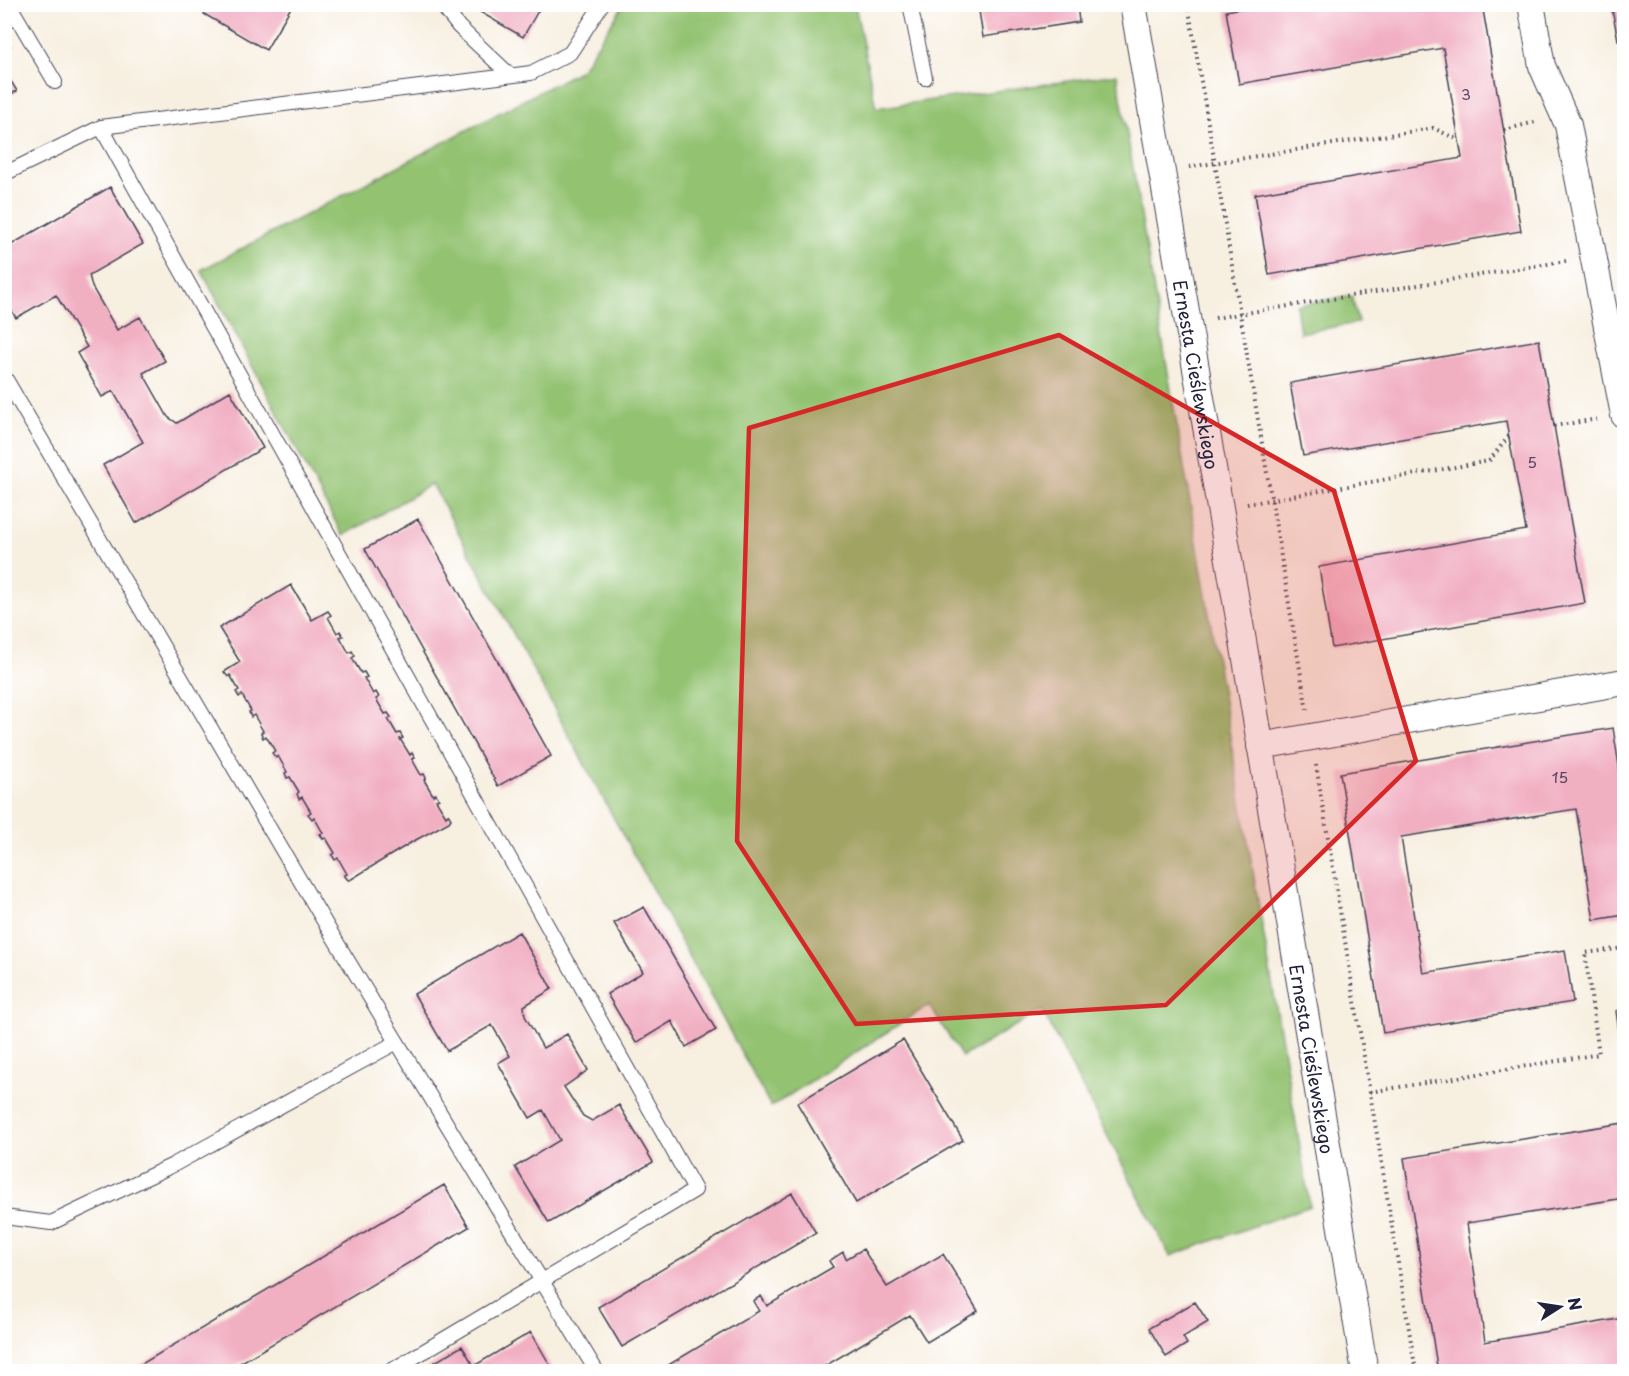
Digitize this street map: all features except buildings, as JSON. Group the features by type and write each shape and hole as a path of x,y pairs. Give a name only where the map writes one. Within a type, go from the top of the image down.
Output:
{"street":[{"name":"Ernesta Cieślewskiego","path":"1133,4 1365,1371"},
{"path":"1531,4 1542,66 1568,125 1594,256 1613,417"},
{"path":"1260,746 1624,682"}],"lane":[{"path":"9,4 55,82"},
{"path":"441,4 459,27 510,75"},
{"path":"4,174 101,127 531,73 570,53 602,4"},
{"path":"910,4 925,78"},
{"path":"101,127 695,1190 389,1371"},
{"path":"4,376 328,928 597,1371"},
{"path":"4,1217 51,1223 173,1165 397,1042"}],"path":[{"path":"1188,4 1416,1371"},
{"path":"1188,167 1433,128 1459,140"},
{"path":"1214,318 1594,256"},
{"path":"1554,426 1613,417"},
{"path":"1247,504 1489,461 1509,436"},
{"path":"1370,1092 1599,1054 1585,953 1624,948"}],"highlighted area":[{"path":"1059,335 1334,491 1416,761 1166,1005 856,1024 737,841 749,428"}],"green space":[{"path":"624,4 855,5 876,108 1117,74 1310,1206 1170,1256 1042,1010 962,1057 929,1005 771,1107 432,484 343,536 201,270 581,70"},
{"path":"1352,296 1358,323 1300,333 1296,305"}]}
